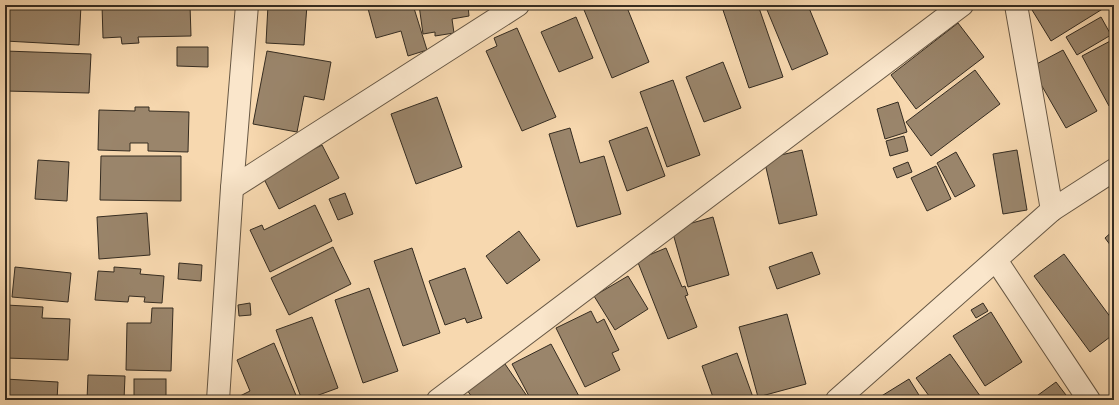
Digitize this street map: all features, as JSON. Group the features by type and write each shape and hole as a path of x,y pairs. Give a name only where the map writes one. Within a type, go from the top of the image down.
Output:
{"street":[{"path":"218,400 232,188 247,5"},
{"path":"232,188 518,5"},
{"path":"438,400 962,5"},
{"path":"1016,5 1052,210"},
{"path":"837,400 1052,210 1114,170"},
{"path":"996,260 1089,400"}],"building":[{"path":"5,5 81,5 79,45 5,41"},
{"path":"102,5 190,5 191,36 138,37 139,43 122,44 121,37 103,38"},
{"path":"268,5 307,5 304,45 266,43"},
{"path":"367,5 413,5 427,50 408,56 401,31 376,38"},
{"path":"419,5 468,5 469,16 452,19 454,33 435,36 435,32 423,34"},
{"path":"582,5 626,5 649,62 612,78"},
{"path":"739,5 758,5 783,77 749,88 723,10"},
{"path":"765,5 814,5 815,6 809,8 828,54 792,70"},
{"path":"1029,5 1109,5 1051,41"},
{"path":"576,17 593,58 559,72 541,32"},
{"path":"1101,17 1111,35 1077,55 1066,37"},
{"path":"958,23 984,57 916,109 891,75"},
{"path":"517,28 556,117 522,131 486,51 497,46 494,38"},
{"path":"1114,39 1114,103 1109,106 1082,56"},
{"path":"177,47 208,47 208,67 177,66"},
{"path":"1063,50 1097,111 1066,128 1031,67"},
{"path":"5,51 91,54 89,93 5,91"},
{"path":"267,51 331,62 324,100 304,96 297,132 253,124"},
{"path":"723,62 741,108 704,122 686,77"},
{"path":"975,70 1000,104 931,156 906,122"},
{"path":"673,80 700,155 667,167 640,92"},
{"path":"437,97 462,167 416,184 391,114"},
{"path":"898,102 907,132 885,139 877,109"},
{"path":"135,107 149,107 149,111 189,112 188,152 148,151 148,143 130,143 130,151 98,150 99,110 135,111"},
{"path":"647,127 665,176 627,191 609,141"},
{"path":"570,128 580,163 604,156 621,214 577,227 549,134"},
{"path":"904,136 908,151 890,156 886,141"},
{"path":"322,145 339,178 279,209 262,175"},
{"path":"802,150 817,215 779,224 764,159"},
{"path":"1017,150 1027,210 1003,214 993,154"},
{"path":"956,152 975,186 955,197 937,163"},
{"path":"101,156 181,156 181,201 100,200"},
{"path":"38,160 69,162 67,201 35,199"},
{"path":"908,162 912,172 897,178 893,168"},
{"path":"936,166 951,199 927,211 911,178"},
{"path":"345,193 353,214 338,220 329,199"},
{"path":"315,205 332,241 270,272 250,230 262,225 264,230"},
{"path":"147,213 150,255 99,259 97,217"},
{"path":"713,217 729,275 688,287 672,230"},
{"path":"1114,230 1114,250 1105,238"},
{"path":"519,231 540,260 507,284 486,256"},
{"path":"333,247 351,284 289,315 271,278"},
{"path":"412,248 440,333 403,346 374,261"},
{"path":"666,248 682,287 685,286 688,295 685,296 697,327 668,339 637,260"},
{"path":"812,252 820,274 777,289 769,267"},
{"path":"1064,254 1114,322 1114,334 1090,352 1034,276"},
{"path":"179,263 202,265 201,281 178,279"},
{"path":"15,267 71,273 68,302 12,297"},
{"path":"114,267 141,269 140,274 164,276 162,303 144,302 145,297 129,296 128,302 95,300 98,271 114,272"},
{"path":"465,268 482,318 467,323 465,318 445,325 429,281"},
{"path":"628,276 648,309 615,330 594,296"},
{"path":"369,288 398,371 363,383 335,300"},
{"path":"250,303 251,315 239,316 238,305"},
{"path":"983,303 988,311 976,318 971,310"},
{"path":"6,305 43,307 42,318 70,319 68,360 5,358"},
{"path":"152,308 173,308 171,371 126,370 127,323 151,323"},
{"path":"591,311 597,323 604,319 619,350 612,353 620,370 585,387 556,328"},
{"path":"991,312 1022,362 985,386 953,336"},
{"path":"787,314 806,384 758,397 739,327"},
{"path":"312,317 338,388 302,400 276,330"},
{"path":"274,343 298,400 242,400 240,396 250,391 237,360"},
{"path":"551,344 581,400 531,400 512,364"},
{"path":"737,353 754,400 714,400 702,366"},
{"path":"950,354 983,400 932,400 916,378"},
{"path":"505,364 527,396 522,400 474,400 467,390"},
{"path":"88,375 125,376 124,400 87,400"},
{"path":"5,379 58,382 57,400 5,400"},
{"path":"134,379 166,379 166,400 134,400"},
{"path":"909,379 922,400 875,400"},
{"path":"1056,382 1066,395 1060,400 1036,400 1034,398"}]}
